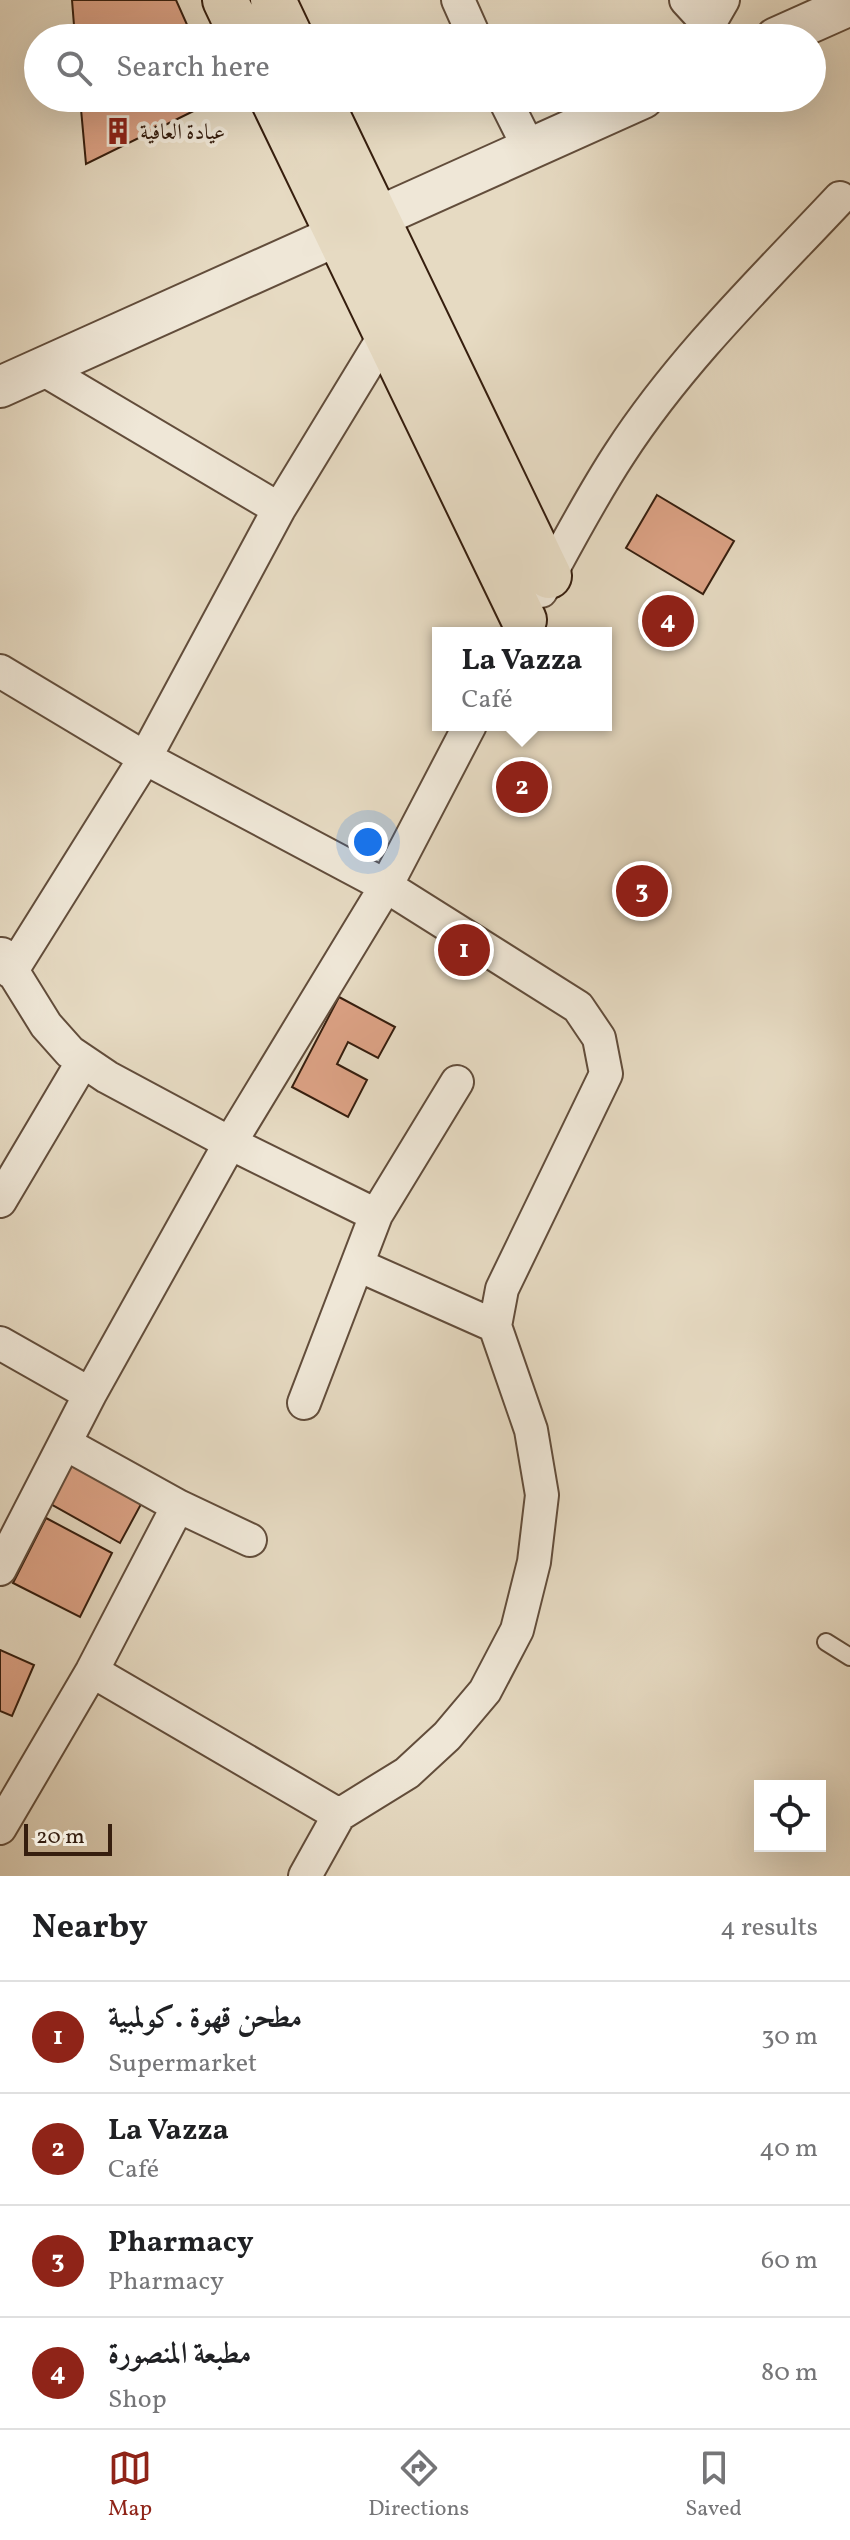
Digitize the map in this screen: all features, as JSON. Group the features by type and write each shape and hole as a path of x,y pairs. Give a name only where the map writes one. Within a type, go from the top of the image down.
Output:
{"main road":[{"path":"225,0 236,24"},
{"path":"273,0 284,24"},
{"path":"278,112 521,627"},
{"path":"326,112 549,576"}],"street":[{"path":"458,0 469,24"},
{"path":"686,0 711,21"},
{"path":"807,24 850,5"},
{"path":"511,112 530,150"},
{"path":"0,387 613,112"},
{"path":"521,627 620,452 712,333 840,198"},
{"path":"376,1215 230,1143 83,1061 46,1025 6,961 145,758 279,509 385,335"},
{"path":"41,368 279,509"},
{"path":"0,671 145,758 386,886 578,1007 599,1038 606,1074 502,1289 495,1326 531,1430 542,1495 534,1562 517,1630 485,1691 447,1736 407,1773 339,1815 305,1876"},
{"path":"0,1569 90,1394 230,1143 386,886 467,731"},
{"path":"0,1201 83,1061"},
{"path":"304,1403 376,1215 457,1082"},
{"path":"358,1265 495,1326"},
{"path":"0,1343 90,1394"},
{"path":"66,1444 178,1506 250,1540"},
{"path":"0,1828 92,1671 178,1506"},
{"path":"92,1671 339,1815"}],"lane":[{"path":"826,1642 850,1657"}],"building":[{"path":"72,0 176,0 187,24 74,24"},
{"name":"عيادة العافية","path":"81,112 192,112 86,164"},
{"path":"657,495 734,541 703,594 626,548"},
{"path":"339,997 395,1027 378,1058 348,1042 337,1064 367,1080 348,1117 292,1087"},
{"path":"75,1455 146,1495 120,1543 49,1503"},
{"path":"46,1518 112,1553 80,1617 13,1583"},
{"path":"0,1650 34,1665 12,1716 0,1711"}],"place":[{"name":"عيادة العافية","path":"118,131"},
{"name":"مطبعة المنصورة","path":"668,621"},
{"name":"La Vazza","path":"522,787"},
{"name":"Pharmacy","path":"642,891"},
{"name":"مطحن قهوة .كولمبية","path":"464,950"}]}
